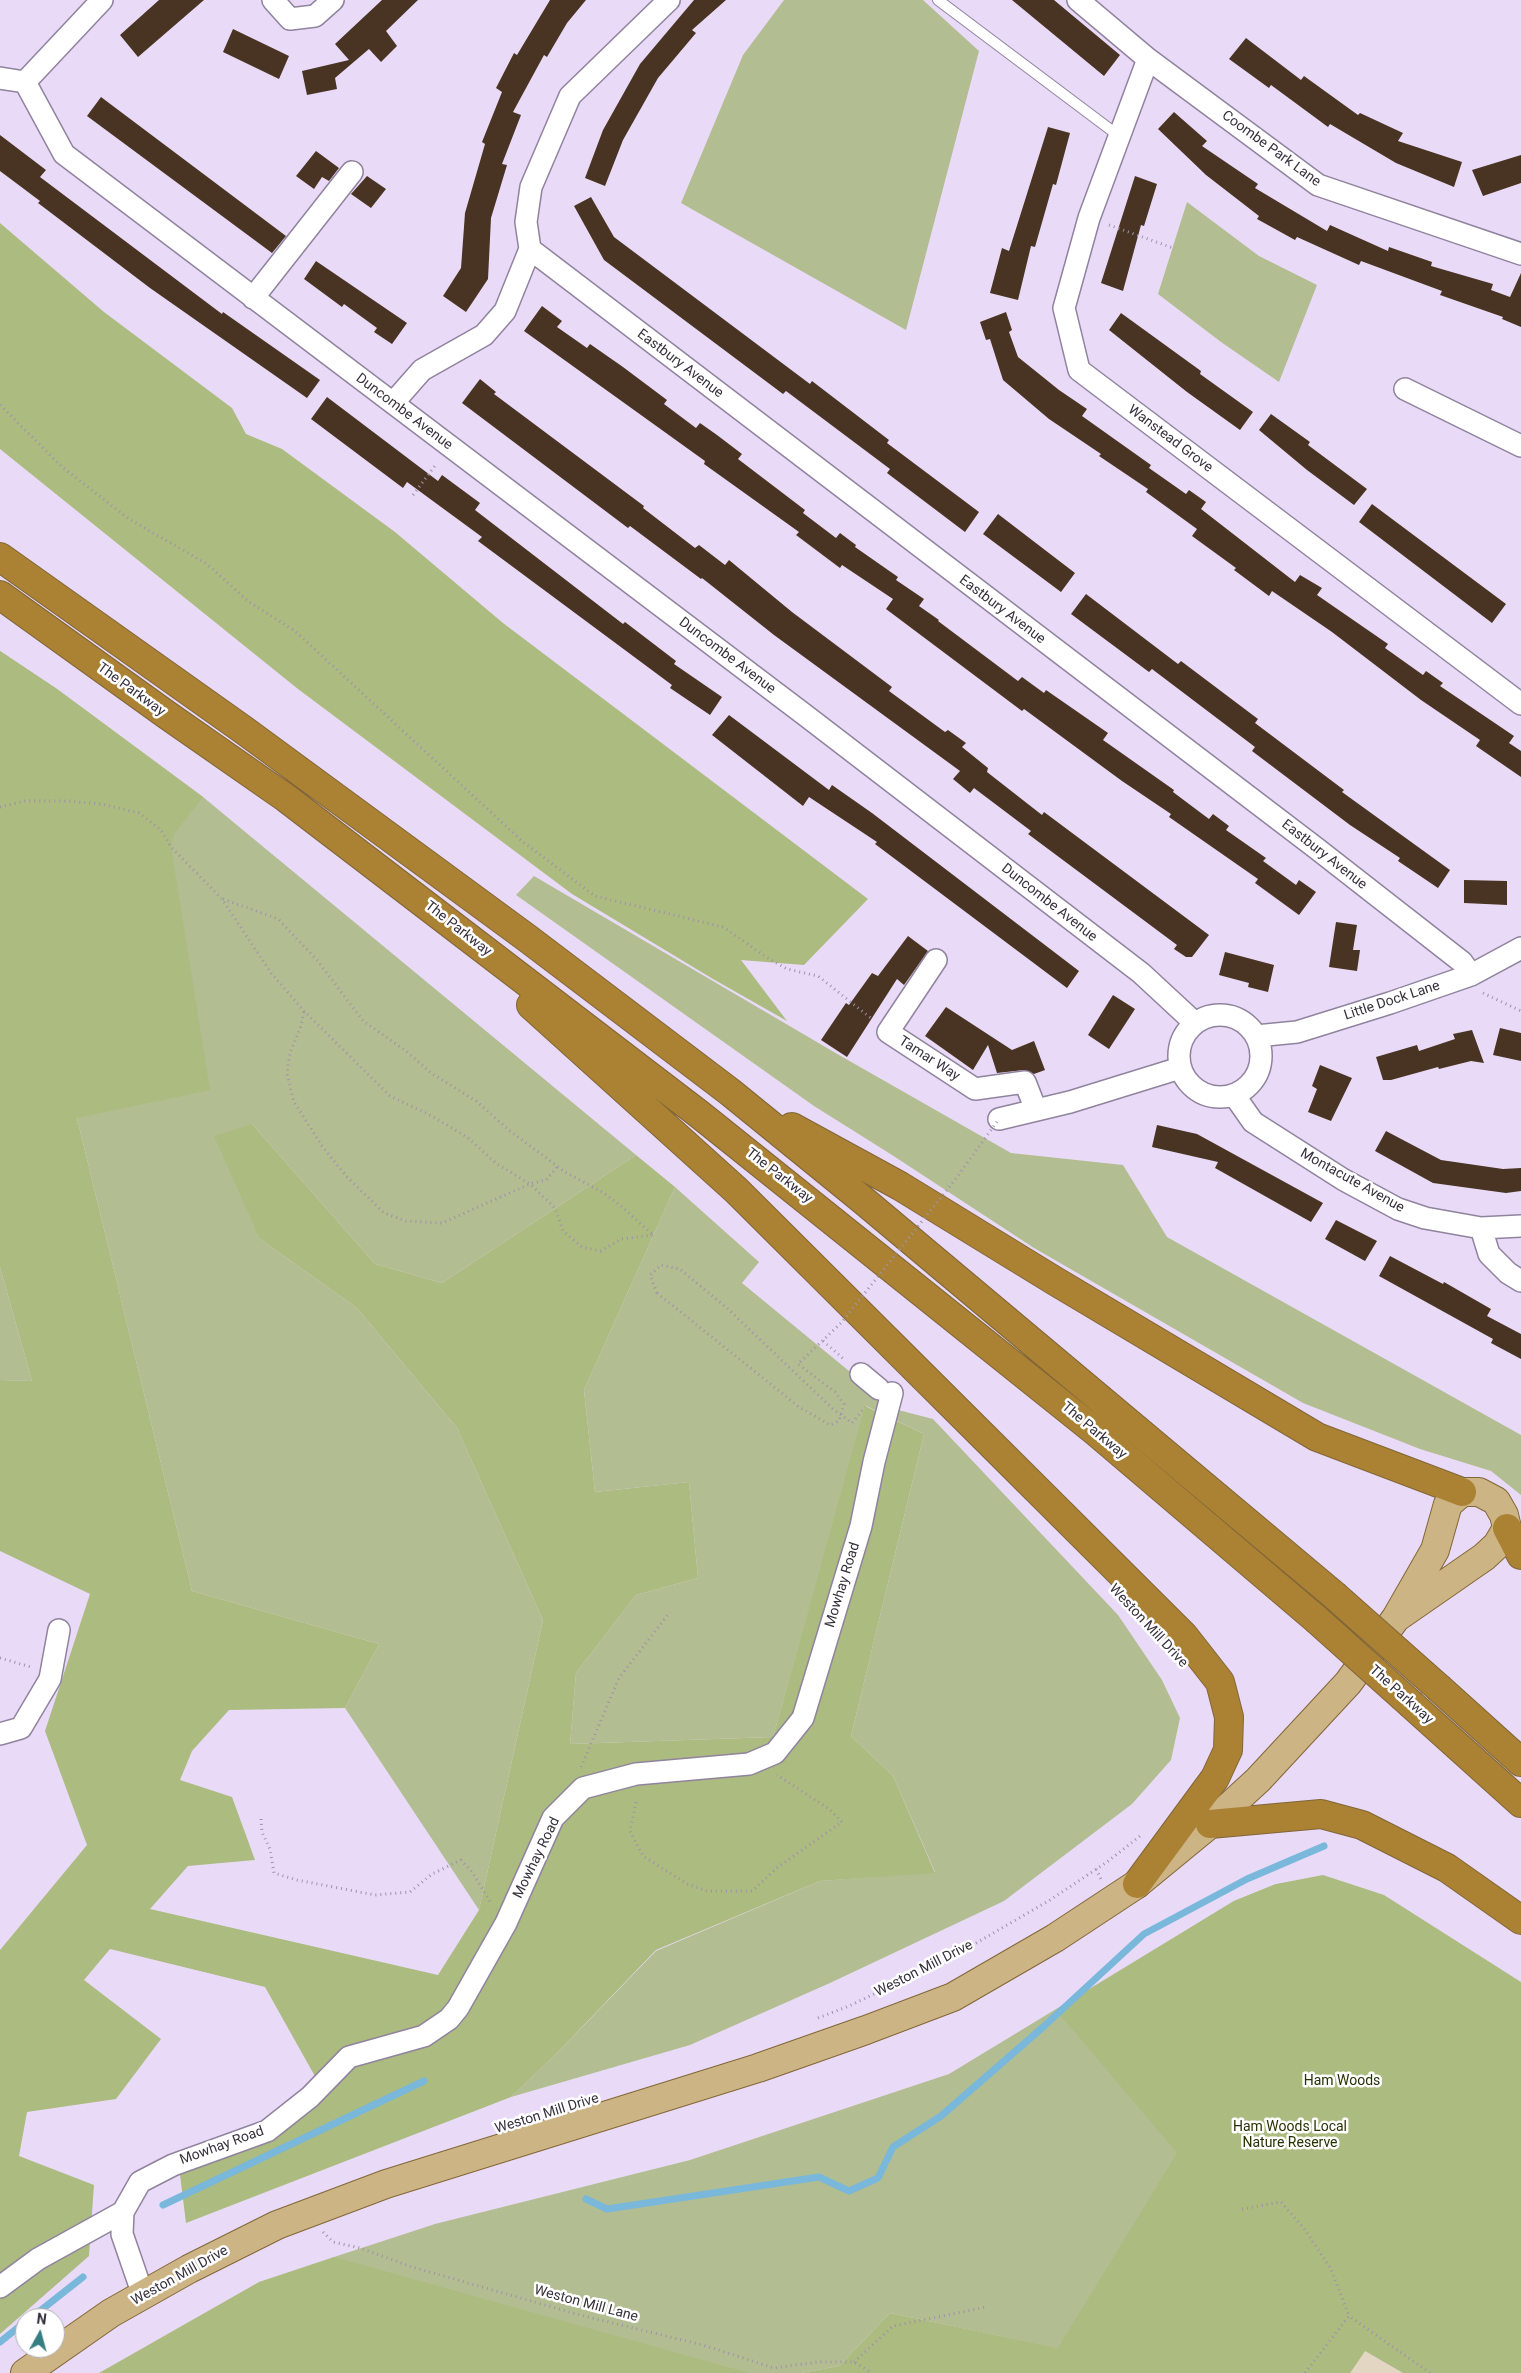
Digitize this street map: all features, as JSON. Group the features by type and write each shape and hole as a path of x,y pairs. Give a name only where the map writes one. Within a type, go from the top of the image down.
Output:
{"highway":[{"path":"0,557 528,938 730,1092 864,1201 1334,1595 1521,1762"},
{"name":"The Parkway","path":"0,595 166,715 286,798 838,1223 1095,1431 1316,1619 1521,1803"},
{"path":"411,893 576,1047 736,1190 1184,1636 1220,1682 1229,1717 1228,1750 1215,1778 1137,1884"},
{"path":"730,1092 900,1186 1054,1281 1317,1437 1462,1492"},
{"path":"1507,1528 1521,1555"},
{"path":"1210,1824 1320,1814 1362,1825 1447,1868 1521,1920"}],"main road":[{"path":"1462,1492 1479,1492 1496,1501 1504,1515 1507,1528 1497,1545 1484,1557 1396,1618 1435,1550 1448,1504 1462,1492"},
{"name":"Weston Mill Drive","path":"25,2373 112,2313 189,2268 277,2225 386,2184 758,2068 953,1997 1055,1938 1137,1884 1210,1824 1258,1780 1348,1683 1396,1618"}],"street":[{"path":"0,78 25,82 102,0"},
{"path":"273,0 290,19 315,16 333,0"},
{"path":"392,403 422,370 484,335 505,311 530,249 526,222 531,187 570,96 669,0"},
{"name":"Coombe Park Lane","path":"1078,0 1148,59 1318,185 1521,254"},
{"name":"Wanstead Grove","path":"1148,59 1089,218 1064,308 1079,370 1521,704"},
{"name":"Duncombe Avenue","path":"25,82 64,154 805,715 1117,955 1195,1023"},
{"path":"253,298 352,172"},
{"name":"Eastbury Avenue","path":"530,249 1308,842 1462,962 1463,977"},
{"path":"1405,389 1521,446"},
{"name":"Little Dock Lane","path":"1256,1036 1298,1032 1463,977 1521,948"},
{"name":"Tamar Way","path":"936,960 888,1032 975,1089 1025,1082 1036,1110"},
{"path":"1214,1015 1232,1016 1247,1025 1256,1036 1261,1054 1257,1074 1246,1088 1234,1095 1217,1098 1198,1092 1188,1083 1180,1068 1178,1050 1184,1034 1195,1023 1214,1015"},
{"path":"999,1119 1180,1068"},
{"name":"Montacute Avenue","path":"1234,1095 1253,1122 1344,1180 1391,1205 1425,1218 1481,1228 1521,1226"},
{"path":"1481,1228 1489,1254 1508,1274 1521,1281"},
{"path":"861,1374 886,1391"},
{"name":"Mowhay Road","path":"144,2295 122,2234 123,2212 140,2182 173,2164 267,2131 310,2097 349,2057 424,2036 449,2019 458,2008 506,1923 553,1818 583,1788 636,1774 749,1764 775,1753 803,1718 861,1526 886,1391"},
{"path":"0,1734 21,1728 50,1679 59,1630"},
{"path":"0,2287 38,2259 123,2212"}],"lane":[{"path":"938,0 1119,136"}],"path":[{"path":"1089,218 1173,248"},
{"path":"0,405 61,466 129,519 207,564 249,602 295,631 522,841 595,896 723,927 766,958 788,968 818,976 888,1032"},
{"path":"413,496 450,446"},
{"path":"0,806 25,801 66,801 101,804 139,813 161,830 171,847 222,899 271,973 304,1012 390,1096 428,1114 467,1137 497,1164 530,1184 555,1208 563,1230 582,1247 600,1251 621,1239 653,1235 604,1194 558,1166 510,1131 476,1101 431,1073 406,1051 363,1021 317,960 278,919 222,899"},
{"path":"1463,977 1521,1012"},
{"path":"304,1012 300,1029 290,1053 287,1074 294,1102 322,1146 346,1176 384,1213 406,1221 442,1224 530,1184 546,1180 558,1166"},
{"path":"886,1391 852,1423 833,1409 728,1309 680,1268 661,1265 650,1274 656,1293 800,1407 830,1425 839,1421 844,1404 835,1392 798,1364 841,1323 954,1181 999,1119"},
{"path":"824,1340 861,1374"},
{"path":"583,1788 581,1769 619,1678 670,1612"},
{"path":"0,1658 51,1673"},
{"path":"636,1802 630,1831 643,1856 687,1884 707,1891 752,1891 778,1866 842,1822 829,1808 776,1774 783,1769"},
{"path":"261,1819 262,1832 270,1849 274,1873 297,1880 375,1895 410,1892 432,1874 460,1860 472,1872 506,1923"},
{"name":"Weston Mill Drive","path":"813,2020 849,2006 954,1956 1050,1900 1106,1862 1142,1834"},
{"path":"1242,2209 1281,2202 1305,2230 1331,2269 1349,2316 1430,2373"},
{"name":"Weston Mill Lane","path":"306,2214 333,2242 580,2315 703,2345 774,2368 818,2362 854,2362"},
{"path":"872,2373 854,2362 892,2326 987,2307"},
{"path":"1305,2373 1349,2316"}],"shaded area":[{"path":"1365,2351 1403,2373 1350,2373"}],"green space":[{"path":"784,0 923,0 979,51 906,330 681,203 743,55"},
{"path":"1187,202 1259,256 1317,285 1279,382 1221,342 1158,294"},
{"path":"0,223 104,312 232,408 246,434 282,449 395,532 503,623 868,899 804,965 741,960 787,1021 572,894 298,689 0,449"},
{"path":"0,651 57,689 203,797 636,1155 442,1283 375,1264 252,1124 260,1239 357,1308 457,1428 543,1620 479,1910 345,1708 379,1644 192,1591 77,1118"},
{"path":"0,651 57,689 203,797 174,834 171,847 210,1090 77,1118 192,1591 379,1644 345,1708 229,1710 192,1751 180,1780 232,1797 255,1860 188,1866 150,1909 438,1975 479,1910 543,1620 457,1428 357,1308 260,1239 214,1136 252,1124 375,1264 442,1283 636,1155 675,1187 584,1390 595,1492 689,1482 698,1578 636,1595 576,1673 570,1744 773,1737 865,1406 924,1434 851,1736 893,1776 935,1873 820,1881 656,1950 557,2053 511,2097 186,2223 179,2167 326,2096 265,1987 110,1949 84,1980 161,2039 116,2099 27,2112 19,2156 94,2185 89,2256 30,2308 15,2308 15,2321 0,2334 0,1950 87,1845 45,1731 90,1594 0,1551 0,1380 32,1381 0,1267"},
{"path":"534,876 839,1055 1011,1153 1123,1165 1167,1237 1521,1435 1521,1495 1491,1471 1420,1449 1303,1403 1034,1248 814,1106 516,895"},
{"path":"675,1187 759,1262 742,1283 877,1394 879,1405 933,1419 1118,1615 1162,1680 1180,1718 1171,1760 1132,1804 1004,1901 830,1983 690,2045 511,2097 557,2053 656,1951 820,1881 935,1872 893,1776 851,1736 924,1434 866,1406 773,1737 570,1744 576,1673 636,1595 698,1578 689,1482 595,1492 584,1390"},
{"path":"0,1267 32,1381 0,1380"},
{"name":"Ham Woods","path":"1323,1875 1384,1895 1521,1982 1521,2373 1403,2373 1365,2351 1350,2373 801,2373 839,2366 890,2313 1058,2348 1177,2153 1056,2010 1234,1901 1276,1884"},
{"name":"Ham Woods Local Nature Reserve","path":"1276,1884 1364,1889 1365,2351 1350,2373 1056,2348 890,2313 839,2366 801,2373 100,2373 334,2257 435,2224 690,2160 949,2074 1234,1901"},
{"path":"334,2257 749,2373 99,2373 259,2282"}],"building":[{"path":"159,0 204,0 138,57 120,35"},
{"path":"382,0 418,0 386,31 397,46 381,62 369,49 335,78 337,89 307,95 302,71 349,60 335,44"},
{"path":"550,0 586,0 567,23 547,57 544,55 513,112 521,115 502,164 507,165 491,218 488,279 466,312 443,296 461,268 465,213 485,144 482,142 502,92 496,88 514,53 517,55"},
{"path":"694,0 726,0 692,30 696,33 658,78 623,140 605,186 585,178 603,130 640,64"},
{"path":"1012,0 1054,0 1120,55 1104,76"},
{"path":"233,29 289,56 279,79 223,52"},
{"path":"1246,38 1301,80 1304,76 1358,115 1360,113 1403,133 1398,141 1462,162 1454,187 1396,163 1330,124 1328,127 1271,85 1269,88 1229,59"},
{"path":"101,97 286,236 272,253 87,116"},
{"path":"1174,112 1207,141 1202,146 1258,184 1255,188 1327,231 1330,225 1388,251 1389,247 1432,262 1431,266 1493,284 1491,290 1510,297 1521,273 1521,327 1502,319 1503,317 1440,295 1442,291 1361,261 1359,265 1297,237 1295,240 1257,219 1259,216 1206,175 1158,129"},
{"path":"1048,127 1070,133 1056,185 1053,184 1035,247 1031,246 1018,300 990,293 1002,248 1009,251"},
{"path":"0,135 46,170 40,177 222,314 223,312 320,380 307,398 150,288 38,203 40,201 0,171"},
{"path":"316,151 339,168 329,181 322,177 314,189 296,176"},
{"path":"1521,155 1521,183 1483,196 1472,170"},
{"path":"367,176 386,189 371,208 351,194"},
{"path":"1135,176 1157,184 1144,226 1141,225 1123,291 1101,283"},
{"path":"591,197 614,237 810,384 812,381 889,440 887,443 979,512 965,532 887,473 890,469 786,391 783,394 604,260 574,206"},
{"path":"316,261 407,323 392,344 374,332 377,328 344,304 342,307 304,279"},
{"path":"542,306 562,321 557,327 587,348 590,344 623,367 667,400 664,404 696,428 700,423 717,435 742,454 738,459 805,510 803,513 836,538 840,533 856,545 855,547 898,577 896,580 924,599 919,606 938,621 1018,681 1022,677 1044,693 1046,690 1108,733 1103,740 1174,790 1173,792 1209,819 1213,814 1229,826 1226,830 1266,858 1263,861 1296,885 1299,880 1316,892 1299,915 1255,883 1258,879 1169,817 1171,814 1122,781 1024,709 1022,711 886,609 893,599 842,565 840,568 796,535 799,532 704,464 705,461 524,331"},
{"path":"1006,312 1012,330 1009,332 1018,357 1059,390 1087,409 1082,416 1151,465 1149,468 1186,494 1189,490 1206,502 1201,509 1295,582 1300,575 1322,588 1317,595 1388,644 1385,648 1423,675 1426,671 1443,683 1440,686 1514,736 1509,743 1521,751 1521,777 1476,746 1480,740 1421,700 1332,632 1272,591 1269,596 1234,570 1236,568 1192,536 1197,529 1146,492 1148,489 1099,456 1101,454 1049,419 1003,380 990,339 986,340 980,322"},
{"path":"1121,313 1201,371 1200,374 1253,412 1240,430 1187,392 1109,330"},
{"path":"480,379 496,392 494,394 644,506 643,508 695,548 699,545 725,565 729,560 792,612 892,687 889,691 945,732 948,730 966,743 962,747 988,768 987,772 1042,815 1044,812 1209,935 1192,957 1186,957 1174,949 1177,945 1028,834 1031,831 974,788 970,793 953,779 960,771 774,635 702,578 630,526 628,528 462,403"},
{"path":"327,397 438,481 442,475 480,503 475,510 623,624 625,622 676,661 674,664 722,697 710,715 670,688 672,685 478,541 482,537 407,482 403,488 311,419"},
{"path":"1271,414 1310,442 1308,445 1367,489 1354,505 1307,470 1259,430"},
{"path":"1372,504 1506,604 1492,623 1359,522"},
{"path":"998,514 1075,573 1061,592 983,534"},
{"path":"1086,594 1178,664 1181,661 1258,719 1255,723 1344,790 1342,792 1450,870 1438,888 1398,861 1400,858 1350,825 1252,751 1255,747 1152,669 1149,672 1071,614"},
{"path":"729,715 829,790 832,785 872,813 1079,971 1067,988 875,844 877,842 809,797 803,806 712,735"},
{"path":"1464,880 1507,881 1507,905 1464,903"},
{"path":"1336,922 1357,925 1353,950 1360,950 1357,971 1329,967"},
{"path":"908,936 928,951 904,985 897,979 847,1057 821,1040 846,1003 849,1005 872,973 878,976"},
{"path":"1225,952 1274,965 1268,992 1248,987 1249,983 1219,975"},
{"path":"1113,995 1135,1009 1109,1049 1088,1035"},
{"path":"946,1007 1012,1050 1034,1041 1045,1070 1034,1074 1024,1070 997,1073 988,1045 973,1070 925,1036"},
{"path":"1500,1028 1521,1033 1521,1061 1493,1055"},
{"path":"1472,1030 1484,1063 1471,1061 1439,1069 1438,1067 1391,1080 1383,1080 1376,1057 1417,1045 1419,1051 1455,1039 1453,1034"},
{"path":"1320,1065 1352,1078 1331,1121 1308,1112 1317,1089 1312,1086"},
{"path":"1157,1125 1197,1134 1323,1203 1311,1222 1215,1168 1218,1162 1152,1147"},
{"path":"1386,1131 1441,1160 1503,1169 1521,1168 1521,1191 1506,1193 1433,1183 1375,1151"},
{"path":"1336,1220 1377,1241 1365,1261 1325,1239"},
{"path":"1390,1256 1443,1284 1444,1282 1491,1309 1487,1316 1521,1334 1521,1359 1491,1343 1493,1339 1379,1276"}],"waterway":[{"path":"586,2199 607,2209 819,2177 849,2191 878,2178 893,2147 941,2116 1042,2028 1144,1934 1247,1879 1324,1846"},
{"path":"163,2205 424,2081"},
{"path":"44,2308 83,2277"},
{"path":"0,2342 15,2330"}]}
